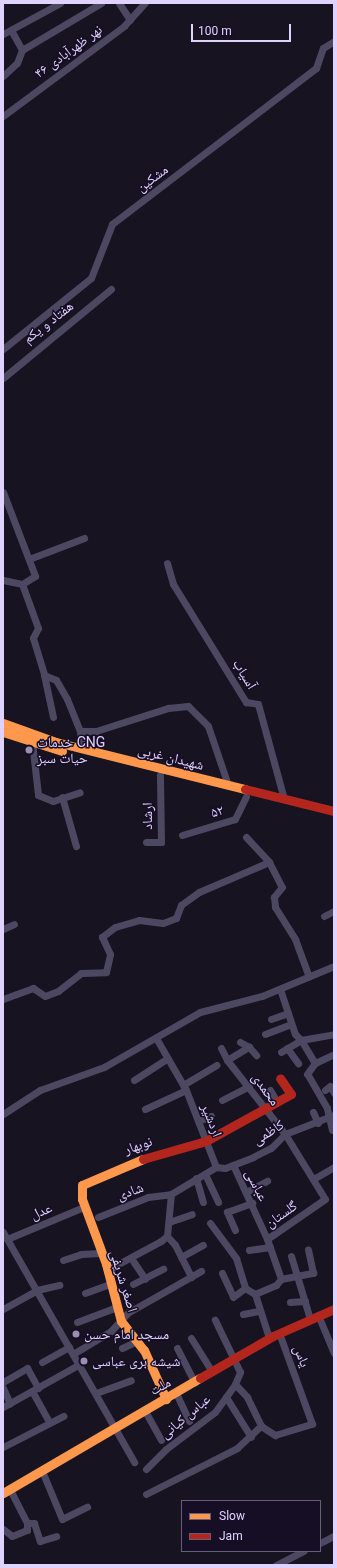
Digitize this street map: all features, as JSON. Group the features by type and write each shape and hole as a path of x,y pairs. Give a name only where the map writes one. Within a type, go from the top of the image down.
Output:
{"street":[{"path":"3,34 60,3"},
{"path":"3,76 17,63 22,50 101,3"},
{"path":"119,3 130,20"},
{"name":"نهر ظهرآبادی ۴۶","path":"3,116 130,20 145,3"},
{"path":"11,30 22,50"},
{"name":"مشکین","path":"3,349 91,278 112,224 316,68 323,48 334,41"},
{"name":"هفتاد و یکم","path":"3,378 111,289"},
{"path":"3,492 35,576 22,584 3,580"},
{"path":"29,558 84,538"},
{"name":"آسیاب","path":"167,563 172,584 246,702 258,704 284,799"},
{"path":"22,584 38,628 33,638 44,675 53,716"},
{"path":"44,675 56,680 80,731 82,749"},
{"path":"80,731 96,731 168,708 188,706 208,726 228,785"},
{"name":"شهیدان غربی","path":"3,723 82,749 334,812"},
{"name":"شهیدان غربی","path":"3,732 32,742 246,796 334,812"},
{"path":"32,742 38,795 53,801 80,792"},
{"name":"ارشاد","path":"146,842 161,842 160,775"},
{"name":"۵۲","path":"182,835 235,819 246,796"},
{"path":"62,797 76,846"},
{"path":"246,837 268,862 282,887 274,897 275,907 295,940 309,978"},
{"path":"3,999 33,988 45,996 58,991 81,973 106,972 110,954 102,937 115,928 139,920 163,923 176,918 182,905 198,892 268,862"},
{"path":"324,916 334,911"},
{"path":"3,929 14,924"},
{"path":"3,1114 40,1090 88,1075 200,1012 280,989 309,978 334,966"},
{"path":"280,989 291,1024 315,1063"},
{"path":"271,1019 288,1013"},
{"path":"266,1034 291,1024"},
{"path":"298,1063 284,1050 301,1040 334,1034"},
{"name":"اردشیر","path":"156,1038 184,1088 216,1167"},
{"path":"240,1042 249,1047 256,1055"},
{"path":"227,1060 249,1047"},
{"name":"محمدی","path":"221,1048 227,1060 249,1086 264,1109 285,1134"},
{"path":"331,1055 315,1063 307,1074 327,1108 331,1117 332,1130"},
{"path":"134,1080 168,1058"},
{"path":"145,1109 184,1088 216,1065"},
{"name":"نوبهار","path":"82,1185 159,1152 206,1141 291,1094 280,1078"},
{"path":"222,1100 249,1086"},
{"path":"325,1090 330,1086 334,1094"},
{"path":"270,1090 277,1102"},
{"path":"313,1112 318,1123"},
{"path":"198,1121 211,1116"},
{"name":"کاظمی","path":"216,1167 232,1165 271,1148 285,1134 331,1117"},
{"name":"گلستان","path":"281,1279 267,1239 325,1199 315,1178 285,1134"},
{"name":"عباسی","path":"232,1165 252,1203 267,1239"},
{"path":"107,1270 131,1258 166,1236 169,1222 171,1194 216,1167"},
{"path":"315,1178 334,1167"},
{"path":"205,1174 218,1202"},
{"path":"196,1178 203,1202"},
{"path":"246,1192 268,1181"},
{"name":"اصغر شریفی","path":"82,1185 84,1207 107,1270 121,1321 137,1341 166,1399"},
{"name":"شادی","path":"98,1217 148,1197 171,1194"},
{"path":"235,1230 227,1212 252,1203"},
{"name":"عدل","path":"5,1236 84,1207"},
{"path":"169,1222 192,1214"},
{"path":"210,1223 236,1258 245,1288 255,1294 269,1338"},
{"path":"5,1236 96,1392 134,1462"},
{"path":"166,1236 181,1257 191,1277"},
{"path":"181,1257 203,1245"},
{"path":"249,1250 270,1247"},
{"path":"255,1294 276,1285 281,1279 313,1273 308,1250"},
{"path":"63,1260 82,1254 101,1252"},
{"path":"291,1256 305,1301 334,1352"},
{"path":"131,1258 145,1279"},
{"path":"134,1284 164,1269"},
{"path":"42,1362 111,1331 121,1321 201,1271"},
{"path":"222,1274 234,1297 245,1288"},
{"path":"85,1293 110,1284"},
{"path":"3,1309 37,1290 59,1285"},
{"path":"290,1302 305,1301"},
{"path":"77,1322 117,1307"},
{"name":"ملت","path":"6,1491 195,1383 269,1338 334,1309"},
{"path":"244,1314 259,1310"},
{"path":"146,1494 237,1448 251,1437 261,1426 247,1397 235,1384 240,1372 232,1360 215,1320"},
{"name":"یاس","path":"261,1426 275,1435 312,1424 279,1333"},
{"path":"192,1338 212,1372"},
{"path":"122,1348 137,1341"},
{"path":"177,1348 195,1383"},
{"path":"3,1388 6,1406 80,1364"},
{"path":"3,1382 28,1368 35,1390 49,1422"},
{"path":"96,1392 131,1380"},
{"name":"عباس کیانی","path":"146,1469 166,1448 215,1412 235,1384"},
{"path":"176,1393 188,1421"},
{"path":"226,1397 251,1437"},
{"path":"145,1411 161,1440"},
{"path":"3,1447 63,1416"},
{"path":"42,1471 62,1520 87,1507"},
{"path":"3,1529 12,1536 27,1530 27,1523 6,1491"},
{"path":"27,1523 34,1523 40,1541 56,1536"},
{"path":"321,1542 334,1536"},
{"path":"276,1565 302,1552"}],"traffic: slow":[{"path":"3,723 56,742 245,789"},
{"path":"3,732 62,751"},
{"path":"143,1159 82,1185 82,1199 106,1264 121,1321 144,1350 166,1399"},
{"path":"3,1493 200,1378"}],"traffic: jam":[{"path":"245,789 334,811"},
{"path":"143,1159 206,1141 291,1094 280,1078"},
{"path":"200,1378 273,1336 334,1309"}],"place":[{"name":"خدمات CNG حیات سبز","path":"29,750"},
{"name":"مسجد امام حسن","path":"76,1334"},
{"name":"شیشه بری عباسی","path":"84,1361"}]}
